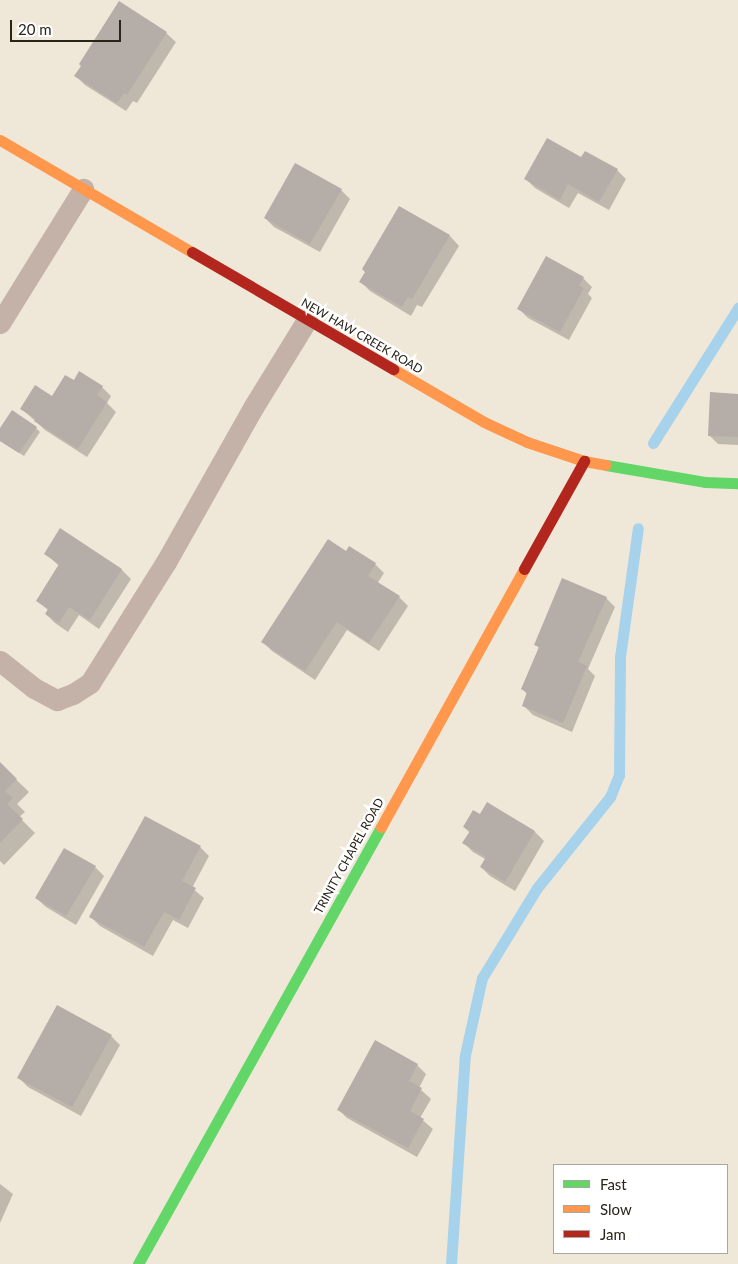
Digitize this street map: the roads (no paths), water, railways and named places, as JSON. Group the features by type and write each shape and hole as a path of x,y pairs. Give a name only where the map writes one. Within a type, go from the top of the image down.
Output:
{"street":[{"name":"NEW HAW CREEK ROAD","path":"0,140 484,422 527,442 584,461 705,482 738,483"},
{"name":"TRINITY CHAPEL ROAD","path":"138,1264 584,461"}],"lane":[{"path":"0,323 82,189"},
{"path":"0,661 34,688 57,700 74,694 90,683 166,562 254,406 307,320"}],"waterway":[{"path":"653,443 738,308"},
{"path":"451,1264 465,1055 482,978 537,888 610,797 619,775 620,657 638,528"}]}
